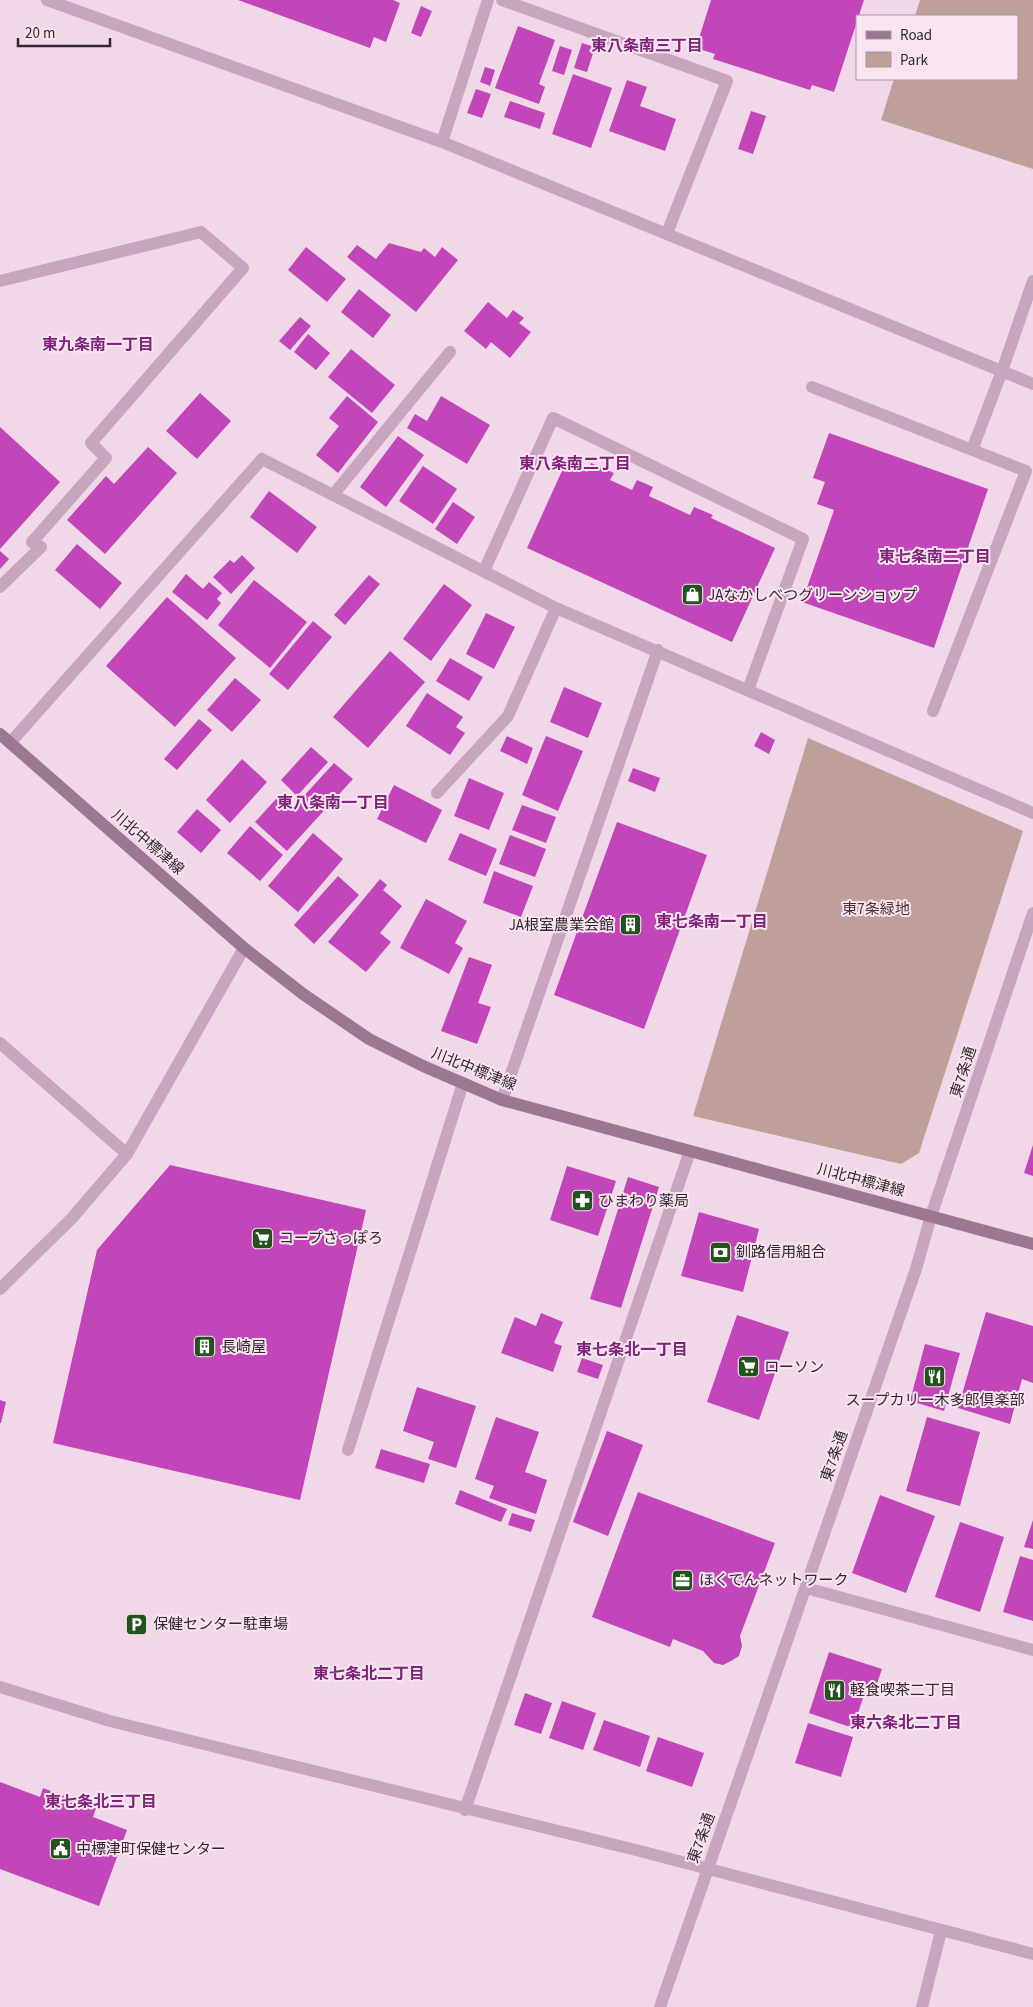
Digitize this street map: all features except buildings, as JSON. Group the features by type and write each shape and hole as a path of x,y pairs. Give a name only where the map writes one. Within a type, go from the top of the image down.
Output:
{"main road":[{"name":"川北中標津線","path":"0,734 244,948 303,994 369,1039 502,1100 1033,1244"}],"street":[{"path":"47,0 442,142 1033,384"},
{"path":"442,142 488,0"},
{"path":"502,0 727,81 667,233"},
{"path":"0,281 201,232 243,268 91,443 106,458 32,542 41,547 0,587"},
{"path":"972,450 1033,281"},
{"path":"333,495 450,352"},
{"path":"812,386 1026,471 933,711"},
{"path":"484,571 553,418 803,538 748,690"},
{"path":"10,743 262,459 556,608 658,650 1033,813"},
{"path":"437,793 508,716 556,608"},
{"path":"502,1100 658,650"},
{"name":"東7条通","path":"660,2007 916,1269 931,1216 1033,913"},
{"path":"0,1289 72,1218 127,1154 244,948"},
{"path":"0,1043 127,1154"},
{"path":"348,1450 463,1083"},
{"path":"465,1810 690,1151"},
{"path":"806,1588 1033,1650"},
{"path":"0,1687 110,1721 465,1810 708,1868 1033,1954"},
{"path":"922,2007 941,1931"}],"green space":[{"path":"920,0 1033,0 1033,169 881,120 894,80 1018,80 1018,15 915,15"},
{"name":"東7条緑地","path":"808,738 1023,831 919,1153 901,1164 693,1116"}],"place":[{"name":"JAなかしべつグリーンショップ","path":"692,595"},
{"name":"JA根室農業会館","path":"630,925"},
{"name":"ひまわり薬局","path":"583,1201"},
{"name":"コープさっぽろ","path":"263,1238"},
{"name":"釧路信用組合","path":"720,1252"},
{"name":"長崎屋","path":"205,1347"},
{"name":"ローソン","path":"748,1367"},
{"name":"スープカリー木多郎倶楽部","path":"935,1377"},
{"name":"ほくでんネットワーク","path":"683,1580"},
{"name":"保健センター駐車場","path":"137,1624"},
{"name":"軽食喫茶二丁目","path":"834,1690"},
{"name":"中標津町保健センター","path":"60,1849"}],"district":[{"name":"東八条南三丁目","path":"647,45"},
{"name":"東九条南一丁目","path":"98,344"},
{"name":"東八条南二丁目","path":"575,463"},
{"name":"東七条南二丁目","path":"935,556"},
{"name":"東八条南一丁目","path":"333,802"},
{"name":"東七条南一丁目","path":"712,921"},
{"name":"東七条北一丁目","path":"632,1349"},
{"name":"東七条北二丁目","path":"369,1673"},
{"name":"東六条北二丁目","path":"906,1722"},
{"name":"東七条北三丁目","path":"101,1801"}]}
